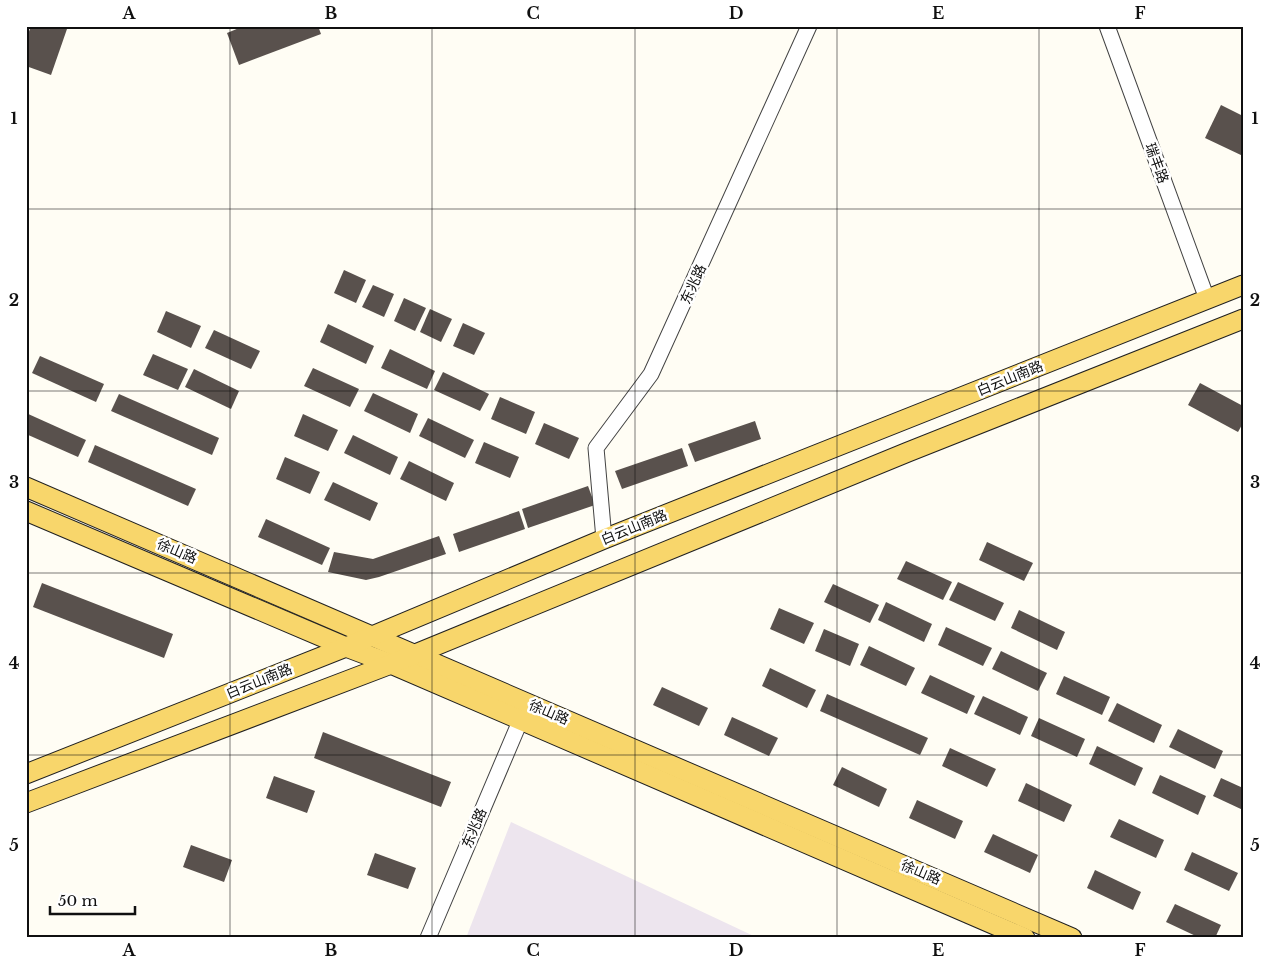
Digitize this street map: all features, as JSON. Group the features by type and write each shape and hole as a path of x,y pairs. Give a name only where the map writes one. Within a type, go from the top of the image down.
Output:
{"main road":[{"name":"白云山南路","path":"26,774 374,636 604,539 1243,285"},
{"path":"26,803 391,664 968,427 1243,319"},
{"name":"徐山路","path":"26,487 1072,938"},
{"name":"徐山路","path":"26,511 521,719 1025,938"}],"street":[{"name":"东兆路","path":"604,539 596,448 651,374 809,26"},
{"name":"瑞丰路","path":"1106,26 1207,299"},
{"name":"东兆路","path":"428,938 521,719"}],"shaded area":[{"path":"511,822 758,938 466,938"}],"building":[{"path":"31,26 59,26 67,29 51,75 26,66 26,40"},
{"path":"244,26 318,26 321,34 239,65 227,33"},
{"path":"1221,105 1243,116 1243,156 1205,138"},
{"path":"344,270 366,280 356,303 334,293"},
{"path":"373,285 394,294 384,317 362,307"},
{"path":"404,298 426,308 415,331 394,321"},
{"path":"430,309 452,319 441,342 420,332"},
{"path":"166,311 201,326 191,348 157,332"},
{"path":"463,323 485,333 474,355 453,346"},
{"path":"328,324 374,346 366,364 320,342"},
{"path":"214,330 260,351 251,369 205,348"},
{"path":"390,349 435,371 427,389 381,368"},
{"path":"153,354 188,369 178,390 143,375"},
{"path":"40,356 104,384 96,402 32,373"},
{"path":"313,368 359,389 350,407 304,386"},
{"path":"194,369 239,391 231,409 185,387"},
{"path":"443,372 489,394 480,411 434,390"},
{"path":"1200,383 1243,406 1243,423 1238,432 1188,405"},
{"path":"373,393 418,414 410,433 364,411"},
{"path":"119,394 219,438 212,455 111,411"},
{"path":"500,397 535,412 526,434 491,419"},
{"path":"26,413 86,440 78,457 26,434"},
{"path":"303,414 338,430 328,451 294,436"},
{"path":"428,418 474,440 465,458 419,436"},
{"path":"755,421 761,439 695,462 688,444"},
{"path":"544,423 579,438 569,459 535,444"},
{"path":"353,435 398,457 390,475 344,453"},
{"path":"484,442 519,457 510,478 475,463"},
{"path":"95,445 196,489 188,506 88,462"},
{"path":"682,448 688,466 622,489 615,471"},
{"path":"285,457 320,472 310,494 276,479"},
{"path":"409,461 454,483 446,501 400,479"},
{"path":"333,482 378,503 370,521 324,500"},
{"path":"588,486 595,505 528,528 522,509"},
{"path":"519,511 525,529 459,552 453,534"},
{"path":"266,519 330,548 322,565 258,537"},
{"path":"439,536 446,554 379,577 366,580 328,572 334,552 373,559"},
{"path":"987,542 1033,563 1024,581 979,560"},
{"path":"906,561 952,582 943,600 897,579"},
{"path":"958,582 1004,603 995,621 949,600"},
{"path":"42,583 173,634 164,658 33,607"},
{"path":"833,584 879,605 870,623 824,602"},
{"path":"886,602 932,624 924,642 878,620"},
{"path":"779,608 814,623 804,644 770,629"},
{"path":"1019,610 1065,632 1057,650 1011,628"},
{"path":"946,627 992,648 983,666 938,645"},
{"path":"824,629 859,644 850,666 815,651"},
{"path":"869,646 915,668 906,686 860,665"},
{"path":"1001,651 1047,673 1038,691 992,669"},
{"path":"770,668 816,690 807,708 762,686"},
{"path":"930,675 975,696 967,714 921,693"},
{"path":"1064,676 1110,697 1102,715 1056,694"},
{"path":"662,687 708,708 699,726 653,705"},
{"path":"827,694 928,738 920,755 820,711"},
{"path":"983,696 1028,717 1020,735 974,714"},
{"path":"1117,703 1162,725 1154,743 1108,721"},
{"path":"732,717 778,738 769,756 724,735"},
{"path":"1039,718 1085,739 1077,757 1031,736"},
{"path":"1178,729 1223,751 1215,769 1169,747"},
{"path":"323,732 451,782 441,807 314,758"},
{"path":"1097,746 1143,768 1135,786 1089,764"},
{"path":"950,748 996,769 987,787 942,766"},
{"path":"842,767 887,789 879,807 833,785"},
{"path":"1160,775 1206,796 1198,815 1152,793"},
{"path":"274,776 315,791 307,813 266,798"},
{"path":"1221,778 1243,788 1243,810 1213,796"},
{"path":"1026,783 1072,805 1064,822 1018,801"},
{"path":"917,800 963,821 955,839 909,818"},
{"path":"1119,819 1164,840 1156,858 1110,837"},
{"path":"993,834 1038,855 1030,873 984,852"},
{"path":"191,845 232,860 224,882 183,867"},
{"path":"1192,852 1238,873 1229,891 1184,870"},
{"path":"375,853 416,868 408,889 367,875"},
{"path":"1095,870 1141,892 1133,910 1087,888"},
{"path":"1175,904 1221,925 1215,938 1200,938 1166,922"}]}
